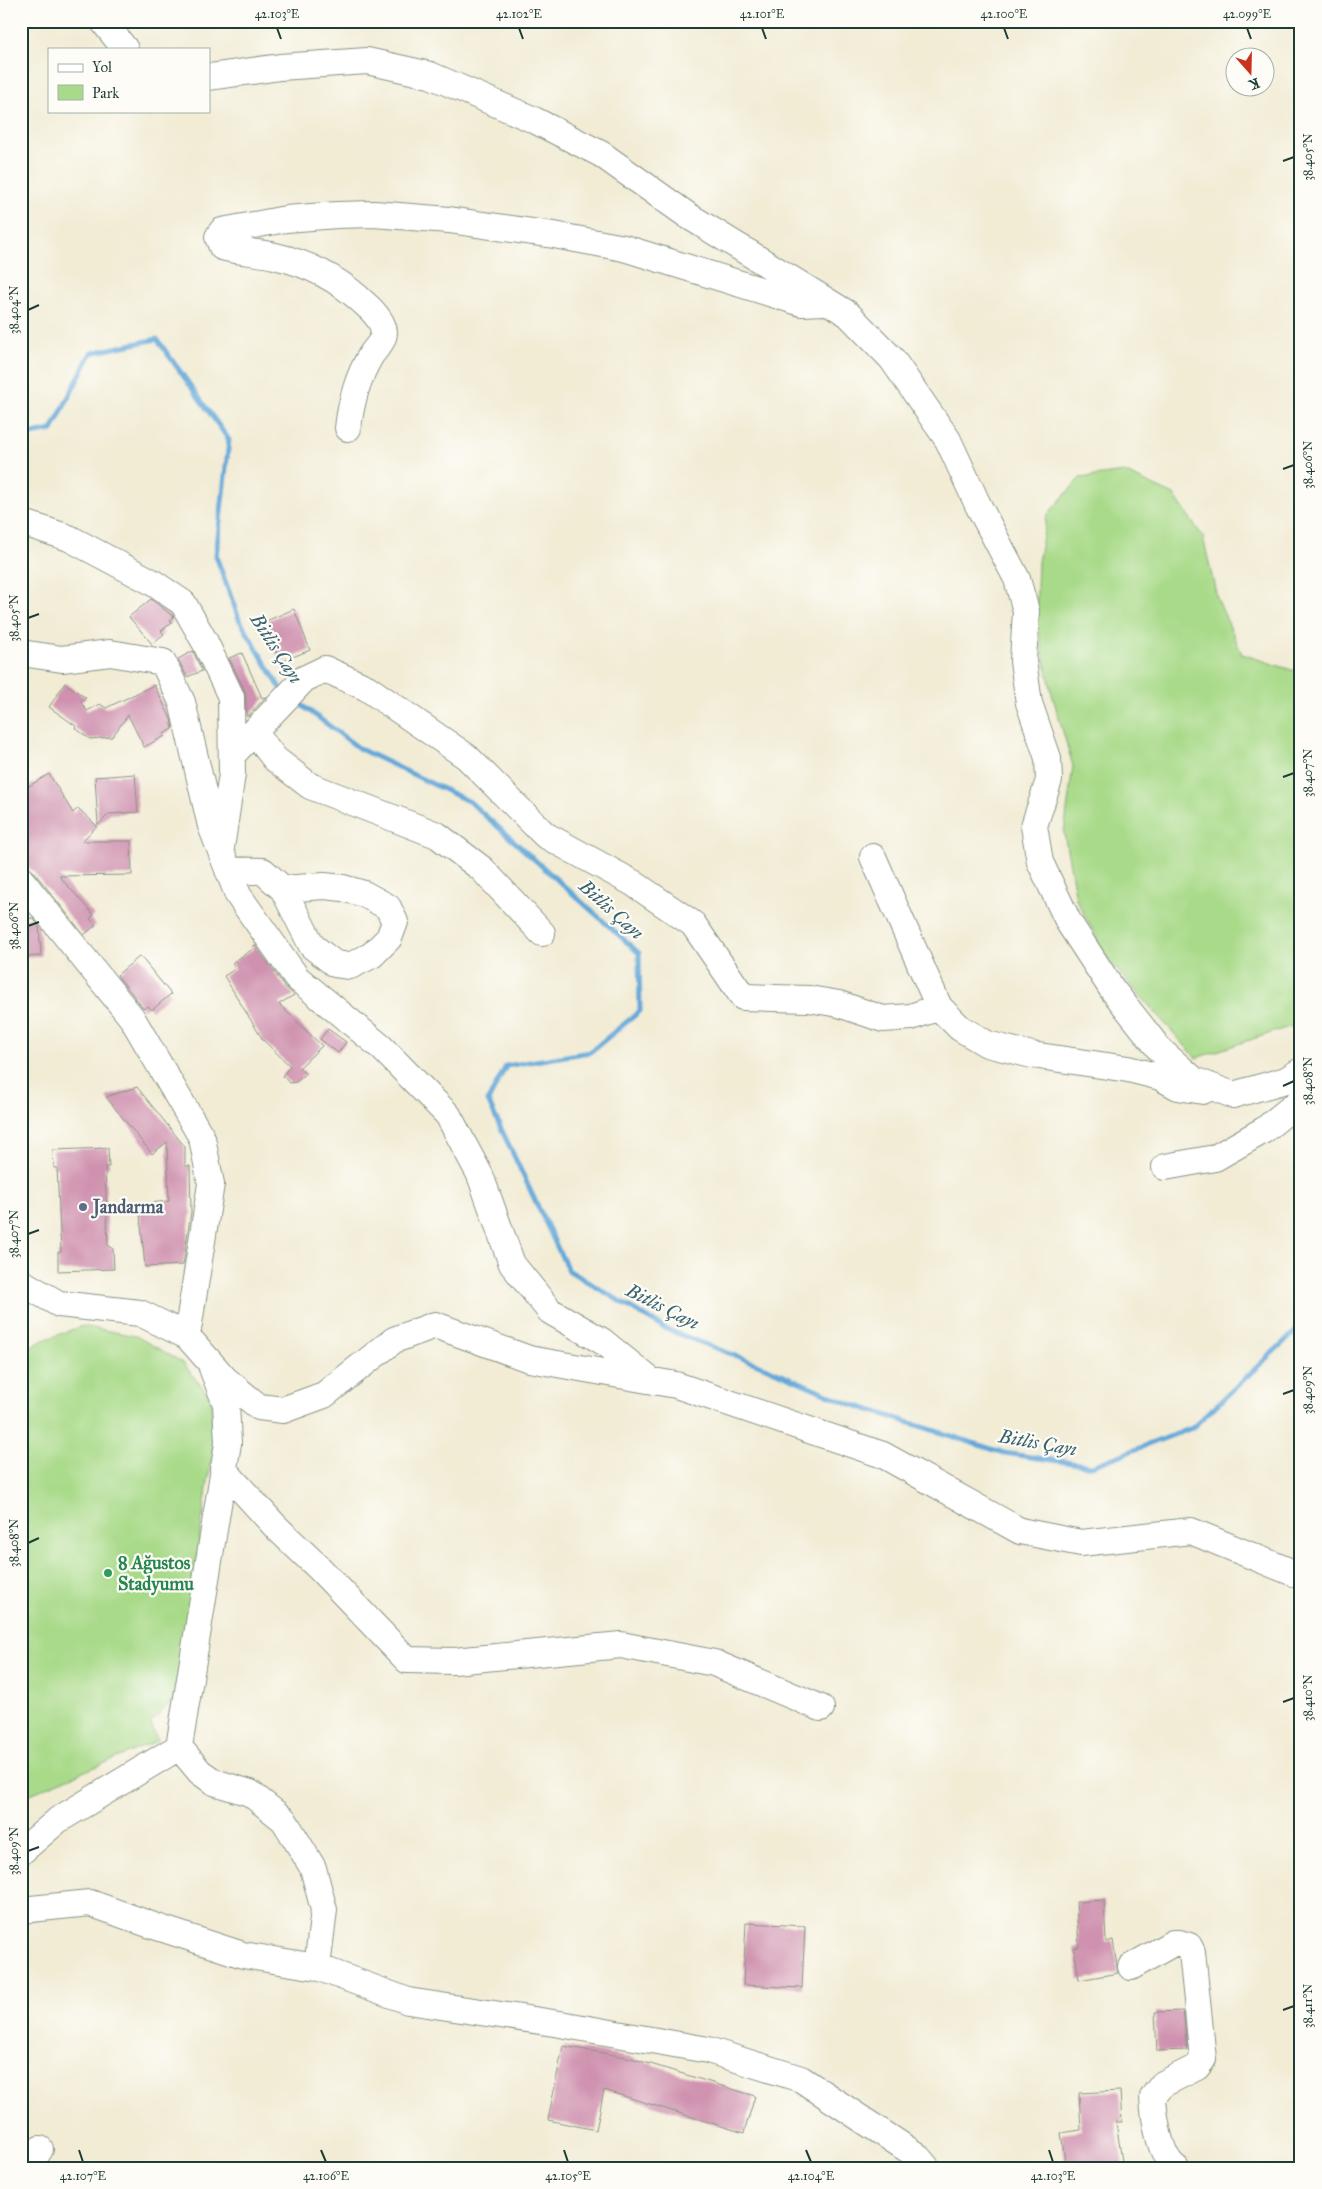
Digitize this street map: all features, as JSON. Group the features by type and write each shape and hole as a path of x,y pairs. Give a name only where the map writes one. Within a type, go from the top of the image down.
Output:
{"street":[{"path":"102,21 124,48"},
{"path":"210,77 280,67 367,61 430,75 534,120 601,154 687,215 848,314 892,359 948,440 978,506 1017,579 1026,611 1023,661 1029,703 1048,758 1049,780 1034,826 1040,862 1069,923 1112,989 1160,1050 1194,1080 1232,1095"},
{"path":"348,428 357,382 381,342 384,332 377,316 332,277 313,268 275,256 222,246 218,237 222,231 286,219 337,215 374,214 449,220 554,235 624,248 802,303 827,301"},
{"path":"21,522 69,538 152,582 183,603 205,642 231,696 232,774 224,861"},
{"path":"21,653 62,659 110,653 163,662 182,702 211,826 238,895 297,978 380,1047 448,1116 480,1175 512,1264 550,1311 602,1341 650,1380"},
{"path":"232,755 304,679 325,669 367,688 468,757 545,835 633,883 692,924 742,997 808,999 840,1004 883,1019 911,1017 939,1007"},
{"path":"254,732 275,759 310,786 437,836 482,869 542,932"},
{"path":"873,857 939,1007 960,1028 987,1044 1032,1056 1128,1069 1160,1078 1178,1087 1232,1095 1286,1080 1301,1071"},
{"path":"224,861 263,871 283,889"},
{"path":"21,880 132,1018 202,1138 211,1184 187,1336"},
{"path":"1165,1167 1215,1158 1264,1130 1301,1100"},
{"path":"21,1282 59,1304 140,1313 187,1336 225,1379 260,1407 283,1410 324,1395 394,1340 435,1325 529,1360 676,1385 883,1455 1020,1531 1082,1543 1191,1531 1301,1576"},
{"path":"209,1360 226,1404 228,1443 180,1748 200,1772 214,1782 250,1794 284,1820 312,1868 324,1910 318,1967"},
{"path":"223,1470 276,1528 326,1574 407,1660 454,1661 621,1645 714,1663 821,1708"},
{"path":"21,1852 58,1820 180,1748"},
{"path":"21,1910 90,1903 151,1926 243,1955 318,1967 408,2001 560,2024 708,2050 801,2079 916,2155 928,2168"},
{"path":"1131,1967 1173,1944 1178,1943 1189,1946 1192,1952 1203,2059 1197,2067 1163,2084 1153,2097 1154,2112 1160,2138 1168,2160 1176,2168"}],"green space":[{"path":"1124,472 1174,495 1203,537 1217,598 1242,654 1301,673 1301,1023 1196,1058 1109,961 1076,899 1064,833 1073,766 1052,694 1036,621 1038,562 1047,515 1080,478"},
{"name":"8 Ağustos Stadyumu","path":"82,1326 136,1336 182,1362 211,1398 213,1449 175,1697 151,1723 157,1741 21,1798 21,1354 41,1341"}],"building":[{"path":"151,599 174,617 170,620 172,622 161,631 164,634 152,644 129,617"},
{"path":"294,609 310,650 280,662 264,622"},
{"path":"193,651 202,671 187,677 178,659"},
{"path":"242,653 262,698 266,697 247,717 245,691 229,658"},
{"path":"65,683 86,698 81,702 87,711 100,704 106,708 154,685 171,719 173,729 164,734 165,736 144,747 128,715 112,737 90,739 75,728 76,726 49,707"},
{"path":"49,774 73,813 78,808 97,826 82,841 131,841 132,875 59,876 94,915 90,919 96,925 84,935 33,871 27,866 21,865 21,791"},
{"path":"135,774 138,812 109,814 98,825 95,777"},
{"path":"33,918 39,926 41,956 21,957 21,919"},
{"path":"255,945 285,987 294,995 279,1004 322,1046 299,1068 306,1074 296,1082 290,1083 282,1076 290,1066 263,1040 224,976 235,969 232,963 253,949 252,947"},
{"path":"140,956 171,994 152,1010 148,1006 144,1009 117,975"},
{"path":"328,1029 346,1042 338,1053 320,1039"},
{"path":"137,1087 185,1147 185,1166 190,1166 191,1212 183,1265 145,1267 139,1204 169,1201 167,1142 152,1154 106,1097"},
{"name":"Jandarma","path":"108,1148 109,1167 105,1167 108,1246 113,1249 114,1269 58,1271 58,1252 61,1252 57,1168 54,1168 53,1150"},
{"path":"1104,1900 1106,1942 1113,1940 1118,1973 1079,1980 1074,1948 1079,1947 1076,1902"},
{"path":"746,1923 805,1926 802,1988 743,1985"},
{"path":"1183,2011 1187,2050 1157,2051 1155,2012"},
{"path":"563,2046 631,2058 755,2096 744,2133 604,2090 596,2130 548,2120"},
{"path":"1120,2091 1122,2122 1116,2122 1123,2168 1066,2168 1061,2133 1081,2130 1079,2093"}],"waterway":[{"name":"Bitlis Çayı","path":"21,436 52,430 91,353 157,339 229,440 216,556 239,619 282,691"},
{"name":"Bitlis Çayı","path":"295,700 360,749 470,802 639,953 640,1011 590,1052 506,1066 488,1101 568,1270 666,1329 765,1367 848,1403 1004,1453 1092,1466 1192,1428 1301,1326"}],"place":[{"name":"Jandarma","path":"83,1207"},
{"name":"8 Ağustos Stadyumu","path":"108,1573"}]}
